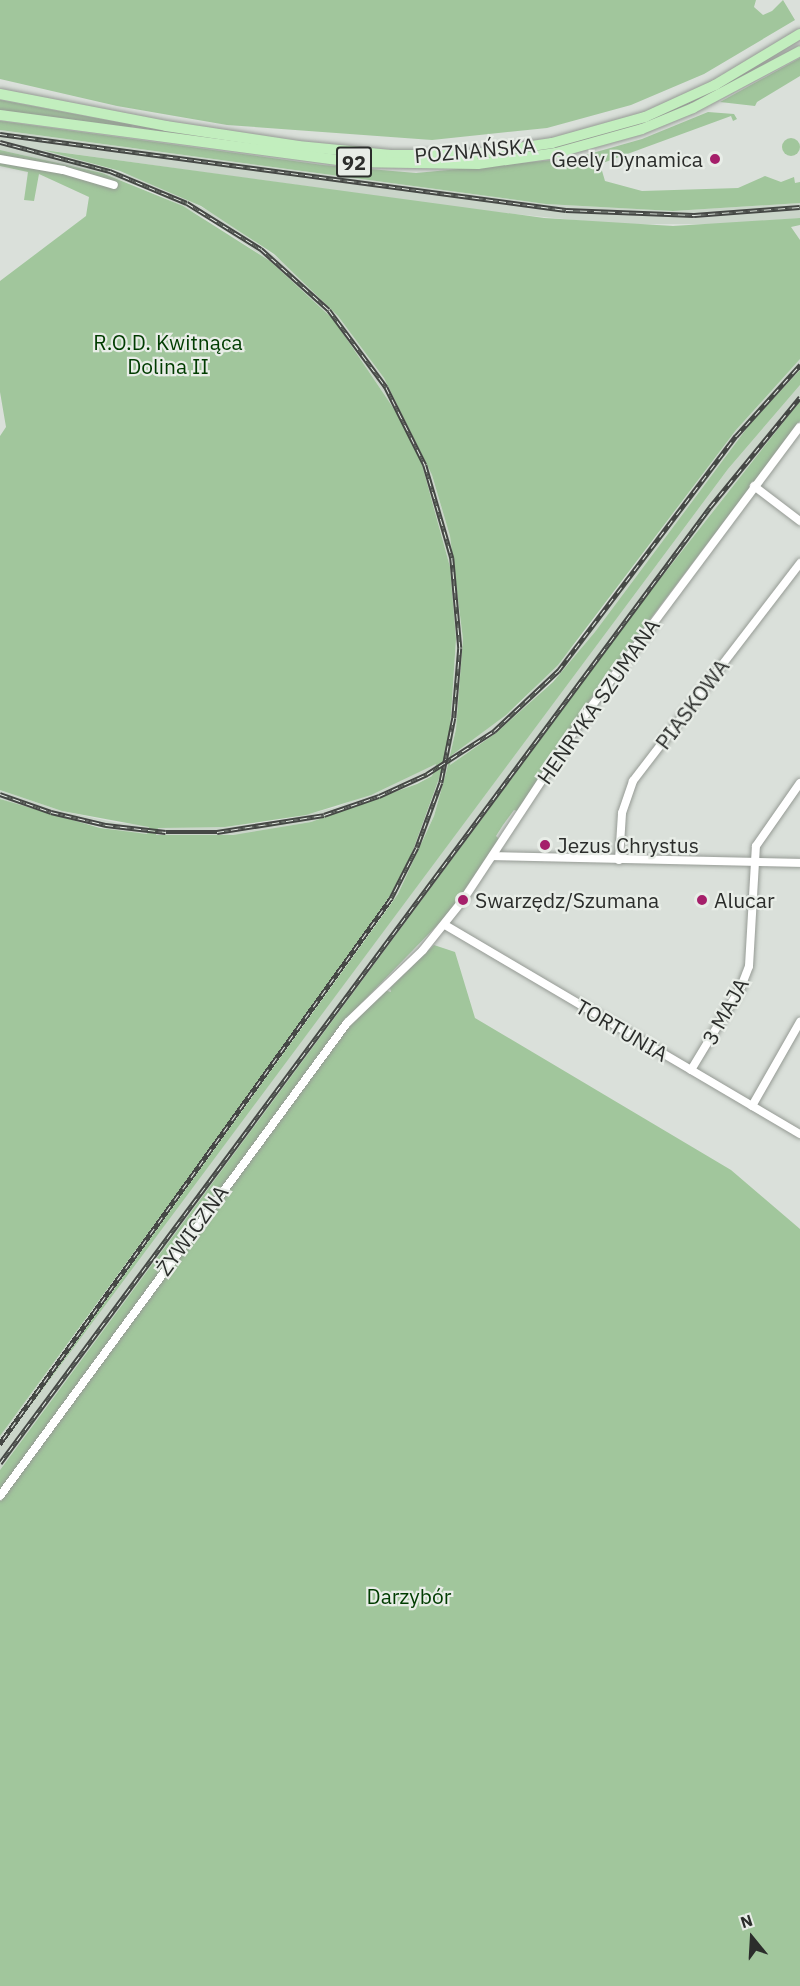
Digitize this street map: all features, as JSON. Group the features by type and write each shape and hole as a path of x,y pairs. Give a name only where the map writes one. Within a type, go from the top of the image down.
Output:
{"main road":[{"name":"POZNAŃSKA","path":"0,94 127,119 362,153 435,156 511,151 594,133 660,111 749,67 800,34"},
{"name":"POZNAŃSKA","path":"0,115 376,164 498,162 574,149 642,129 711,99 800,51"}],"street":[{"path":"0,159 63,170 114,185"},
{"name":"HENRYKA SZUMANA","path":"397,975 445,925 585,715 800,427"},
{"path":"754,486 800,521"},
{"name":"PIASKOWA","path":"619,860 622,813 633,781 800,563"},
{"name":"3 MAJA","path":"691,1070 746,977 753,945 754,863 760,838 800,783"},
{"path":"493,856 800,863"},
{"name":"TORTUNIA","path":"445,925 800,1134"},
{"name":"ŻYWICZNA","path":"0,1496 343,1028 397,975"},
{"path":"752,1106 800,1022"}],"shaded area":[{"path":"0,130 546,204 673,211 800,203 800,218 734,224 613,224 476,210 52,151 154,183 217,215 286,264 338,316 384,378 432,475 450,536 463,639 456,729 446,773 434,816 398,894 34,1400 728,469 800,385 800,401 649,593 0,1470 0,1436 29,1392 367,933 392,892 413,853 441,773 450,729 456,639 450,567 426,477 396,412 334,320 270,261 209,220 153,192 102,173 0,150"},
{"path":"800,359 800,370 576,657 513,720 450,765 452,755 518,705 578,641 736,430"},
{"path":"436,764 432,776 382,799 311,822 245,834 195,837 123,832 46,815 0,799 0,790 62,811 118,823 225,827 279,821 337,807"}],"green space":[{"path":"0,0 756,0 754,7 763,15 772,11 783,0 795,20 704,74 631,105 547,128 432,140 227,125 117,106 0,79"},
{"path":"800,58 800,76 757,102 755,106 720,102"},
{"path":"0,100 132,125 131,128 0,110"},
{"path":"708,112 734,114 737,119 733,121 731,116 600,164 605,181 642,191 738,188 765,176 781,182 794,177 795,183 800,182 800,203 673,211 546,204 0,130 0,121 323,165 416,173 575,158 642,139"},
{"path":"791,138 797,141 800,147 797,153 791,156 785,153 782,147 785,141"},
{"name":"R.O.D. Kwitnąca Dolina II","path":"0,150 102,173 183,206 270,261 334,320 396,412 421,461 450,567 456,639 450,729 441,773 412,853 392,892 367,933 0,1436 0,799 100,828 147,834 149,827 62,811 0,790 0,436 6,427 0,392 0,281 86,216 89,197 39,174 34,201 24,200 28,172 0,166","holes":["436,764 432,776 417,784 311,822 233,835 156,835 158,828 225,827 306,815 371,795"]},
{"path":"43,150 544,218 673,226 800,218 800,225 791,227 800,240 800,359 736,430 558,665 506,715 452,755 450,765 496,733 553,682 595,632 750,424 800,370 800,385 728,469 22,1417 398,894 434,816 446,773 456,729 463,639 450,536 432,475 384,378 338,316 274,254 201,206 120,171"},
{"path":"800,401 800,421 598,688 517,811 514,810 503,825 496,836 499,839 449,913 342,1023 0,1490 0,1470 649,593"},
{"name":"Darzybór","path":"434,945 455,952 475,1018 731,1170 800,1229 800,1986 0,1986 0,1496 339,1034 380,989 391,992 390,988"}],"railway":[{"path":"0,134 566,210 694,215 800,207"},
{"path":"0,142 110,171 187,203 261,249 329,310 386,387 425,465 452,558 460,648 454,718 441,783 417,848 391,899 0,1444"},
{"path":"0,794 51,812 106,825 166,832 217,832 324,815 379,796 427,774 494,731 558,671 736,436 800,365"},
{"path":"0,1463 710,507 800,397"}],"place":[{"name":"Geely Dynamica","path":"715,159"},
{"name":"Jezus Chrystus","path":"545,845"},
{"name":"Swarzędz/Szumana","path":"463,900"},
{"name":"Alucar","path":"702,900"}]}
